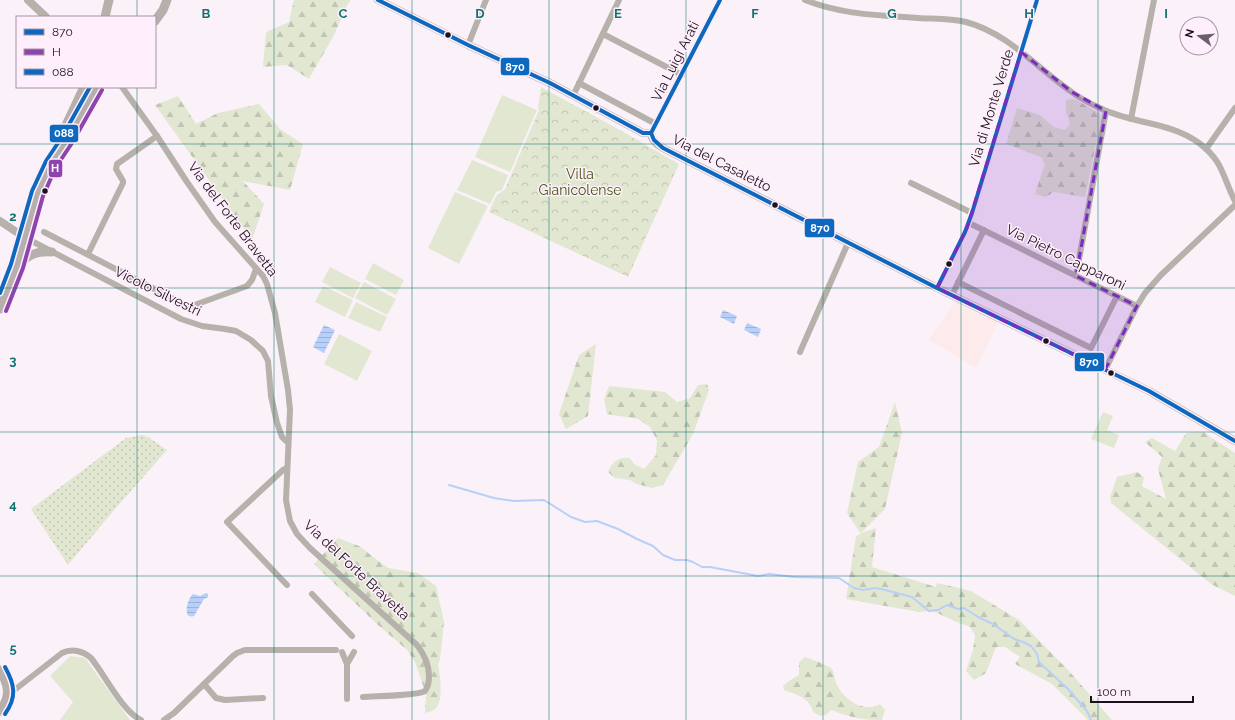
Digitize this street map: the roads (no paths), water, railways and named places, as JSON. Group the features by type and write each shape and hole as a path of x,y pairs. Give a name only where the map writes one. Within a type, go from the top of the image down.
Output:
{"main road":[{"path":"105,16 109,0"},
{"path":"109,0 112,16"},
{"path":"156,20 163,10 167,0"},
{"path":"0,310 17,266 36,198 61,136 84,88"},
{"path":"51,164 67,140 96,88"},
{"path":"17,266 33,254 40,252 52,252"},
{"path":"0,670 7,685 8,695 7,700 0,711"}],"street":[{"path":"28,0 45,16"},
{"path":"378,0 573,96 643,133 651,133"},
{"path":"468,45 486,0"},
{"path":"573,96 619,0"},
{"name":"Via Luigi Arati","path":"651,133 720,0"},
{"path":"805,0 829,8 859,14 942,19 966,22 992,32 1010,43 1072,92 1106,111 1181,132 1190,137 1216,159 1221,167 1235,201"},
{"name":"Via di Monte Verde","path":"937,288 969,223 1036,0"},
{"path":"1131,119 1154,0"},
{"path":"603,34 682,75"},
{"path":"580,82 656,124"},
{"name":"Via del Forte Bravetta","path":"123,88 215,222 262,276 268,287 275,313 288,390 290,410 286,500 288,514 293,528 310,548 417,645 423,653 428,665 429,676 425,691 419,693 363,696"},
{"path":"1206,149 1235,108"},
{"path":"1076,276 1106,111"},
{"name":"Via del Casaletto","path":"651,133 653,140 663,148 937,288 1154,394 1235,441"},
{"path":"88,254 123,184 116,167 117,164 157,136"},
{"path":"911,183 972,213"},
{"path":"1105,370 1145,293 1155,281 1235,205"},
{"name":"Vicolo Silvestri","path":"0,221 24,237 181,319 202,326 226,328 254,342 263,351 267,358 271,396 277,423 282,437 288,441"},
{"name":"Via Pietro Capparoni","path":"969,223 1137,306"},
{"path":"952,295 984,230"},
{"name":"Vicolo Silvestri","path":"44,232 190,308 247,286 252,280 256,269"},
{"path":"800,352 848,243"},
{"path":"958,282 1091,348 1117,296"},
{"path":"287,468 283,470 228,522 287,585"},
{"path":"312,594 352,636"},
{"path":"8,695 62,653 68,650 78,651 86,653 91,658 126,708 132,715 141,720"},
{"path":"164,720 174,713 233,656 245,650 339,651 347,664"},
{"path":"347,698 347,664 354,652"},
{"path":"204,684 219,699 263,698"}],"water":[{"path":"723,310 737,316 734,324 720,317"},
{"path":"747,323 761,329 758,337 744,330"},
{"path":"324,325 335,330 324,353 313,347"},
{"path":"206,593 208,594 208,597 204,599 194,616 188,615 187,608 189,600 193,594 200,596"}],"waterway":[{"path":"449,485 494,498 514,501 544,500 571,517 585,522 597,521 618,529 653,546 663,555 675,560 687,560 702,567 710,567 758,576 769,574 795,577 839,578 854,588 863,590 875,588 912,597 929,611 938,610 947,605 958,609 964,608 993,624 1014,639 1031,646 1037,654 1039,662 1068,689 1087,711 1091,720"}],"park label":[{"name":"Villa Gianicolense","path":"580,182"}]}
